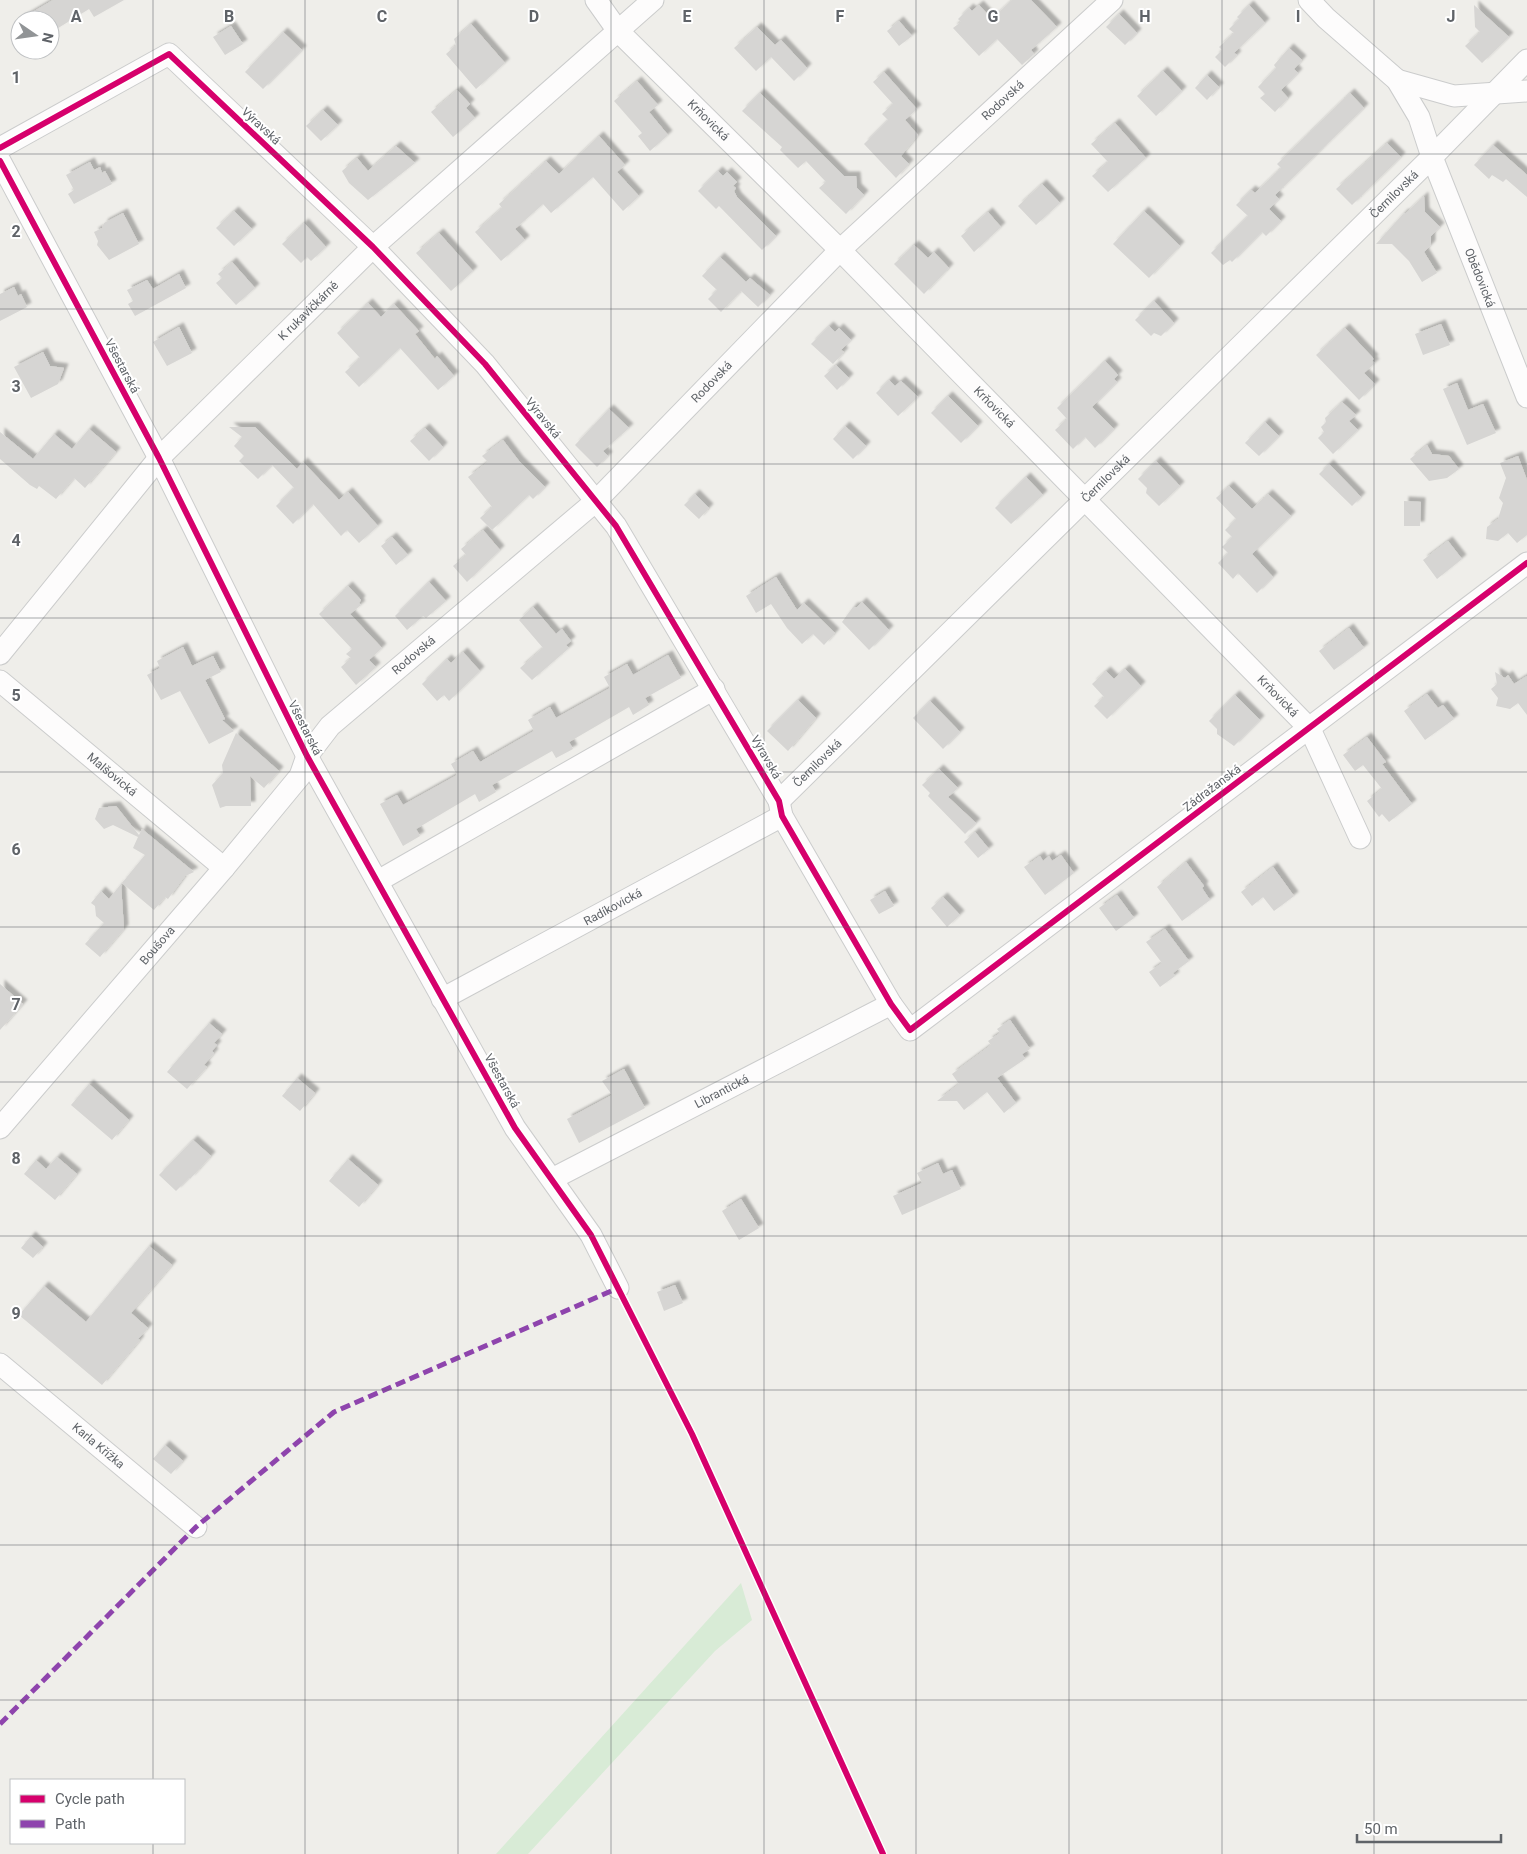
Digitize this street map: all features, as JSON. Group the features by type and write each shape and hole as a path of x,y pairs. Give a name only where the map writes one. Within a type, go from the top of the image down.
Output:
{"street":[{"name":"Krňovická","path":"596,0 618,30 840,250 1310,729 1360,838"},
{"name":"K rukavičkárně","path":"0,654 159,458 373,247 653,0"},
{"name":"Rodovská","path":"307,756 330,726 596,501 840,250 1112,0"},
{"path":"1310,0 1326,18 1397,80 1454,96 1527,90"},
{"name":"Výravská","path":"0,148 169,54 373,247 485,364 616,526 714,689 891,1004 910,1030"},
{"path":"1495,92 1527,60"},
{"name":"Obědovická","path":"1397,80 1419,117 1432,157 1527,397"},
{"name":"Černilovská","path":"780,808 1084,499 1432,157 1495,92"},
{"name":"Všestarská","path":"0,161 159,458 307,756 516,1128 591,1234 618,1288"},
{"name":"Zádražanská","path":"910,1030 1527,563"},
{"name":"Malšovická","path":"0,681 224,868"},
{"path":"378,882 714,689"},
{"name":"Boušova","path":"0,1128 224,868 300,776 307,756"},
{"name":"Radíkovická","path":"442,999 780,808"},
{"name":"Librantická","path":"552,1179 891,1004"},
{"name":"Karla Křížka","path":"0,1364 196,1527"}],"green space":[{"path":"741,1583 752,1620 715,1651 528,1854 496,1854"}],"building":[{"path":"53,0 124,0 94,17 89,9 60,27 60,10 36,10"},
{"path":"1012,0 1031,0 1057,27 1031,50 1034,54 1022,65 997,39 979,56 953,28 961,22 958,19 969,8 972,11 979,5 992,19"},
{"path":"1249,5 1265,23 1234,53 1237,55 1225,67 1215,57 1222,50 1219,47 1234,33 1229,29 1239,19 1237,17"},
{"path":"1474,5 1509,37 1482,63 1465,46 1480,32 1475,27"},
{"path":"1119,14 1137,33 1125,45 1106,27"},
{"path":"899,21 912,36 899,46 887,31"},
{"path":"471,24 505,63 476,89 446,54 456,45 454,39"},
{"path":"231,26 243,44 225,55 213,37"},
{"path":"757,27 775,45 781,40 807,68 794,81 771,57 756,71 734,48"},
{"path":"283,32 302,50 263,89 245,72"},
{"path":"1289,48 1302,60 1294,69 1298,73 1281,90 1288,98 1275,112 1260,98 1265,94 1258,87 1276,68 1274,65"},
{"path":"1163,71 1182,91 1156,116 1137,96"},
{"path":"884,72 917,109 905,120 918,135 901,156 909,164 896,178 864,144 888,120 882,114 893,104 873,82"},
{"path":"1207,75 1219,87 1207,100 1195,88"},
{"path":"637,81 658,105 649,112 668,135 650,151 638,136 642,133 614,101"},
{"path":"457,90 470,104 466,108 475,118 453,137 431,112"},
{"path":"760,93 844,176 856,176 857,188 864,195 846,214 819,188 826,182 806,161 798,168 780,150 782,147 742,111"},
{"path":"1350,93 1364,108 1275,195 1279,199 1269,209 1281,221 1266,236 1262,232 1232,262 1230,260 1223,265 1211,253 1248,216 1236,205 1251,190 1255,193 1281,168 1277,164"},
{"path":"323,110 338,125 321,141 306,126"},
{"path":"1115,123 1146,158 1108,192 1092,176 1108,162 1091,144"},
{"path":"599,136 625,165 617,172 639,196 623,211 593,177 551,213 543,204 515,229 525,240 501,261 475,232 502,208 499,204 546,161 559,174"},
{"path":"1387,143 1401,157 1352,205 1336,189"},
{"path":"1493,145 1527,175 1527,197 1506,179 1503,182 1492,175 1489,179 1474,165"},
{"path":"396,146 415,163 368,200 349,183 342,171 357,158 368,171"},
{"path":"90,162 94,170 100,167 102,173 105,171 112,184 74,204 68,194 74,190 66,175"},
{"path":"718,171 723,176 727,172 737,182 733,186 736,188 734,191 737,197 776,236 762,250 719,206 716,209 698,191"},
{"path":"1042,184 1060,203 1036,225 1018,206"},
{"path":"1424,196 1425,212 1440,227 1431,236 1431,245 1424,252 1437,273 1422,282 1409,261 1392,244 1376,244 1404,213"},
{"path":"234,211 252,229 234,246 216,228"},
{"path":"1144,211 1180,246 1149,278 1113,244"},
{"path":"988,212 1001,227 974,252 961,236"},
{"path":"123,213 139,244 109,260 97,245 98,241 94,232 102,228 104,223"},
{"path":"304,223 326,247 311,261 307,257 301,263 282,244"},
{"path":"439,233 473,271 451,291 416,253"},
{"path":"914,245 928,258 934,252 949,268 924,294 894,264"},
{"path":"720,257 746,282 750,278 770,295 758,307 741,291 721,312 708,299 717,290 702,276"},
{"path":"232,262 255,288 236,305 216,283 222,278 218,274"},
{"path":"179,274 186,288 135,316 128,304 133,301 127,290 147,280 153,289"},
{"path":"14,287 18,296 21,294 27,307 0,321 0,294"},
{"path":"1154,301 1174,323 1161,336 1154,333 1151,336 1135,320"},
{"path":"368,303 381,317 394,304 419,331 415,334 435,359 437,356 454,376 438,390 400,348 359,387 345,372 360,358 337,333"},
{"path":"1441,324 1450,345 1423,355 1415,334"},
{"path":"829,326 835,332 839,328 851,340 841,350 844,352 833,364 811,344"},
{"path":"179,327 192,353 167,366 153,342"},
{"path":"1345,328 1374,359 1372,361 1375,363 1364,373 1375,384 1359,400 1316,355"},
{"path":"43,352 50,366 64,368 58,384 31,398 14,367"},
{"path":"1105,361 1118,375 1114,379 1117,382 1092,407 1114,429 1095,448 1085,437 1073,449 1055,430 1067,419 1057,408"},
{"path":"836,365 849,378 837,390 824,376"},
{"path":"889,380 895,386 901,381 918,397 898,416 876,393"},
{"path":"1457,383 1468,410 1483,404 1496,433 1467,445 1443,389"},
{"path":"948,396 978,426 961,443 931,413"},
{"path":"1342,402 1356,415 1349,421 1358,430 1333,454 1318,438 1324,432 1321,427 1326,422 1325,418"},
{"path":"609,409 629,428 603,451 608,456 597,467 575,445"},
{"path":"1265,422 1279,436 1259,456 1245,443"},
{"path":"845,426 866,446 853,459 833,439"},
{"path":"229,427 255,427 297,469 303,462 339,500 348,492 378,526 359,543 347,530 341,536 313,504 293,524 276,506 294,488 272,465 258,479 239,461 244,456 234,446 242,437"},
{"path":"425,428 443,447 429,461 410,441"},
{"path":"89,429 116,452 85,488 74,478 56,499 39,486 37,489 30,485 0,459 0,432 33,459 54,434 72,449"},
{"path":"503,440 519,461 545,487 533,499 529,495 492,530 480,518 492,507 468,477 488,462 482,456"},
{"path":"1427,445 1432,454 1449,456 1459,469 1447,478 1429,481 1410,459"},
{"path":"1518,456 1527,480 1527,535 1517,543 1508,533 1498,541 1486,539 1487,527 1498,519 1503,503 1499,498 1506,478 1500,463"},
{"path":"1156,461 1180,486 1159,506 1146,493 1147,488 1138,479"},
{"path":"1329,464 1361,497 1352,506 1319,474"},
{"path":"1026,477 1043,495 1011,524 995,508"},
{"path":"1229,486 1252,509 1268,494 1291,516 1252,554 1273,577 1257,593 1238,573 1233,579 1218,563 1228,553 1222,547 1232,537 1225,530 1236,519 1216,498"},
{"path":"695,494 709,508 699,519 684,505"},
{"path":"1404,501 1421,502 1420,526 1404,526"},
{"path":"483,530 500,550 467,582 453,566 466,555 461,549"},
{"path":"392,537 408,555 396,565 381,546"},
{"path":"1448,541 1462,559 1437,579 1423,560"},
{"path":"776,577 797,610 804,603 835,633 824,645 813,634 802,644 787,628 771,604 756,613 746,596"},
{"path":"429,582 446,601 426,618 423,616 407,630 395,616"},
{"path":"348,586 361,600 359,603 361,605 350,614 382,648 369,660 376,667 356,685 341,667 351,658 346,654 352,649 319,614"},
{"path":"862,602 889,630 869,650 842,622 853,607 857,607"},
{"path":"533,607 556,634 562,629 571,641 566,645 569,648 532,680 520,668 543,648 519,620"},
{"path":"1349,628 1364,648 1334,670 1319,651"},
{"path":"183,647 192,666 213,656 221,672 205,680 225,719 222,720 234,731 209,744 180,691 161,700 147,675 160,668 157,661"},
{"path":"463,652 480,671 449,701 444,695 437,701 422,684 447,659 451,663"},
{"path":"668,655 681,678 645,698 649,705 633,715 629,707 569,742 573,749 556,758 552,751 492,785 496,792 479,802 475,794 416,829 420,836 403,846 380,804 397,795 403,805 457,775 451,764 473,751 480,762 534,731 528,720 550,707 556,718 610,688 604,677 627,664 633,675"},
{"path":"1125,669 1141,686 1107,719 1094,706 1104,697 1092,684 1106,671 1114,679"},
{"path":"1495,672 1505,678 1508,675 1514,684 1527,676 1527,715 1518,703 1510,709 1496,706 1498,698 1491,689 1497,684"},
{"path":"1427,694 1438,708 1443,705 1454,719 1425,740 1404,711"},
{"path":"1235,695 1260,720 1234,746 1217,734 1217,729 1209,721"},
{"path":"798,700 816,718 788,751 767,731"},
{"path":"930,701 960,732 943,749 913,718"},
{"path":"236,733 279,771 264,788 250,776 251,806 226,806 220,808 212,785 223,773 222,765"},
{"path":"1367,737 1386,762 1382,764 1412,804 1389,822 1382,814 1379,817 1367,801 1382,789 1363,765 1355,771 1343,755"},
{"path":"939,769 958,788 948,797 976,823 965,834 928,796 930,793 922,785"},
{"path":"116,806 139,835 142,829 194,872 185,876 168,899 165,897 154,910 122,883 145,855 133,848 138,837 113,825 104,829 95,819 99,808"},
{"path":"975,832 989,849 978,858 964,842"},
{"path":"1061,855 1074,873 1045,895 1024,867 1040,856 1043,861 1049,856 1052,861"},
{"path":"1186,862 1204,886 1202,888 1210,900 1182,921 1157,887"},
{"path":"1273,867 1294,896 1274,911 1263,897 1252,906 1241,892"},
{"path":"121,884 124,929 100,957 85,944 104,923 96,916 95,906 91,903 101,891 109,899"},
{"path":"885,891 894,906 879,914 870,900"},
{"path":"1117,895 1134,918 1116,931 1099,908"},
{"path":"943,897 960,915 947,927 931,908"},
{"path":"1165,929 1189,961 1173,973 1175,976 1160,987 1149,972 1162,963 1146,942"},
{"path":"0,984 23,1004 0,1030"},
{"path":"1010,1020 1030,1049 1022,1054 1025,1059 997,1078 1016,1103 1004,1113 987,1092 964,1110 957,1101 937,1101 959,1084 952,1074 991,1045 988,1041 1000,1033 997,1029"},
{"path":"209,1023 222,1034 214,1043 217,1045 212,1051 214,1053 204,1065 207,1067 187,1089 167,1072"},
{"path":"624,1069 645,1108 579,1143 567,1119 612,1095 602,1081"},
{"path":"297,1078 315,1093 300,1111 282,1096"},
{"path":"89,1084 129,1120 112,1140 71,1105"},
{"path":"193,1140 211,1156 176,1191 159,1175"},
{"path":"57,1157 77,1174 55,1200 24,1174 36,1160 46,1169"},
{"path":"348,1159 378,1185 359,1207 329,1181"},
{"path":"938,1163 943,1174 952,1170 961,1189 902,1215 893,1196 922,1183 917,1173"},
{"path":"741,1199 759,1228 739,1240 722,1211"},
{"path":"31,1236 43,1247 33,1258 21,1248"},
{"path":"149,1246 172,1265 131,1313 148,1328 102,1385 19,1315 44,1286 86,1322"},
{"path":"675,1285 683,1303 664,1311 657,1292"},
{"path":"165,1445 183,1461 171,1474 153,1459"}],"marked path":[{"path":"0,1724 196,1527 334,1412 618,1288 620,1293"}],"cycle path":[{"path":"0,148 169,54 373,247 485,364 616,526 779,801 782,816 891,1004 910,1030 1527,563"},
{"path":"0,161 159,458 307,756 515,1128 591,1235 692,1434 883,1854"}]}
